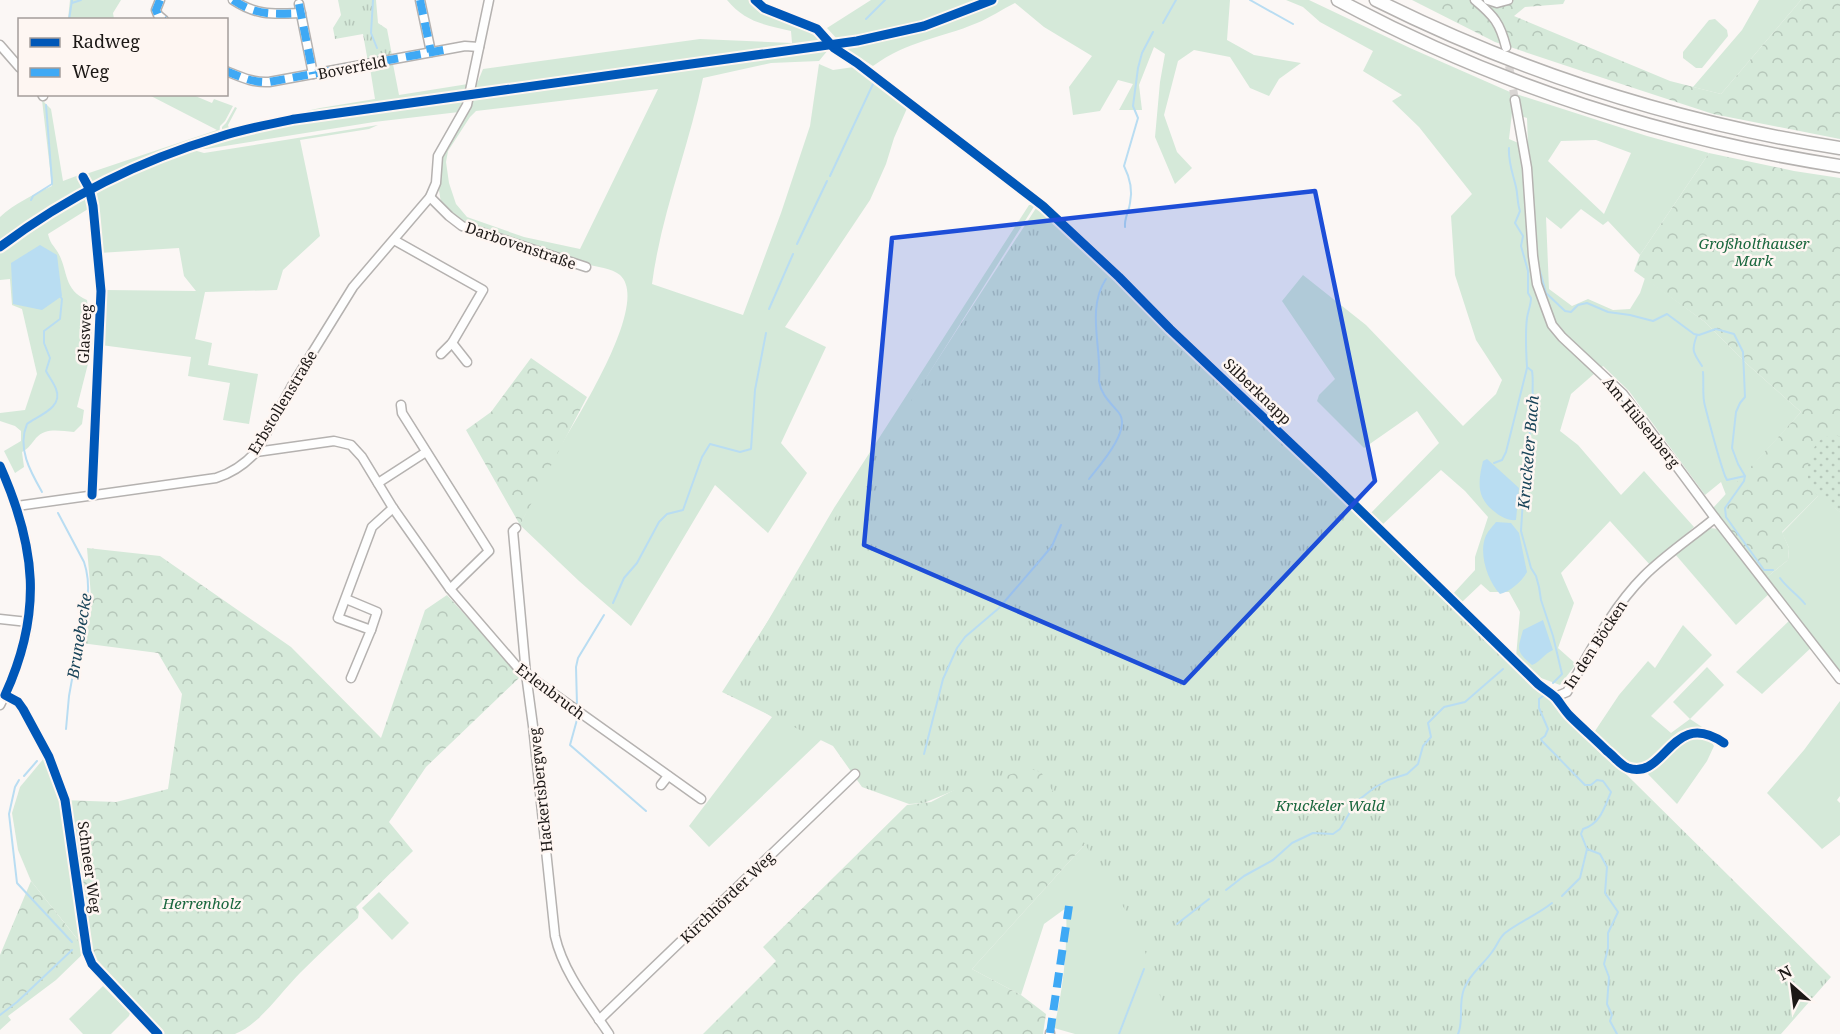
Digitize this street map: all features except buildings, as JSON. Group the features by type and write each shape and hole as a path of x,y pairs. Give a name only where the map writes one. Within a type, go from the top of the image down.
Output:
{"highway":[{"path":"1338,0 1436,48 1503,76 1574,101 1691,137 1840,166"},
{"path":"1376,0 1503,57 1583,87 1713,124 1840,148"}],"street":[{"path":"160,0 156,10 162,18"},
{"path":"233,0 256,13 271,15 300,9 312,74"},
{"path":"420,0 431,52"},
{"path":"430,197 436,183 438,156 467,105 489,0"},
{"name":"Silberknapp","path":"755,0 764,8 816,29 834,48 857,63 1043,206 1538,684 1555,697 1569,715 1625,767 1632,769 1650,765 1690,733 1701,732 1712,735 1724,743"},
{"path":"1475,0 1492,13 1506,47"},
{"path":"1488,0 1497,3 1508,0"},
{"path":"0,45 18,66"},
{"name":"Boverfeld","path":"228,72 259,82 465,46 479,47"},
{"name":"Am Hülsenberg","path":"1515,100 1527,168 1537,284 1552,325 1562,338 1623,394 1715,518 1840,679"},
{"name":"Glasweg","path":"83,177 89,188 93,206 101,291 92,495"},
{"name":"Erbstollenstraße","path":"17,506 216,478 239,468 256,452 293,384 347,295 430,197"},
{"name":"Darbovenstraße","path":"430,197 462,226 586,267"},
{"path":"394,240 483,290 452,343 441,354"},
{"path":"452,343 467,362"},
{"path":"401,405 402,413 489,551 450,589"},
{"name":"Erlenbruch","path":"256,452 334,441 351,445 362,457 393,508 465,609 526,674 701,799"},
{"path":"378,483 426,452"},
{"path":"0,466 17,506 25,535 32,597 22,650 0,705"},
{"path":"371,630 338,618 372,527 393,508"},
{"name":"In den Böcken","path":"1555,697 1567,692 1609,620 1633,588 1645,575 1715,518"},
{"name":"Hackertsbergweg","path":"514,529 526,674 557,947 583,996 609,1034"},
{"path":"346,599 377,612 351,678"},
{"path":"0,619 28,622"},
{"name":"Schneer Weg","path":"5,695 18,702 23,709 49,757 63,792 84,939 92,964 158,1034"},
{"name":"Kirchhörder Weg","path":"599,1020 855,774"},
{"path":"661,785 668,776"}],"highlighted area":[{"path":"1315,191 1375,481 1184,683 864,545 892,238"}],"green space":[{"path":"70,0 121,0 113,13 114,18 68,18"},
{"path":"338,0 376,0 378,23 387,29 392,55 370,59 368,62 363,34 335,39 333,28 341,15"},
{"path":"727,0 751,0 762,11 791,21 820,39 828,50 819,61 771,63 703,78 668,206 652,284 743,315 810,126 819,64 833,70 854,67 908,106 870,200 785,327 826,347 781,443 807,473 768,533 715,485 631,626 520,525 606,365 626,311 627,290 620,275 613,271 464,224 451,216 441,203 439,190 441,161 445,149 471,106 483,69 700,39 792,43 791,31 756,22","holes":["658,89 580,249 524,237 467,217 456,204 449,183 446,162 448,151 476,111"]},
{"path":"871,0 1230,0 1227,40 1254,55 1301,63 1279,79 1269,96 1250,88 1230,57 1194,50 1178,61 1164,115 1177,152 1192,168 1175,184 1155,137 1165,54 1154,47 1139,85 1142,110 1119,110 1133,84 1118,80 1100,111 1073,115 1069,87 1092,56 1044,27 1015,3 987,19 912,45 873,66 847,50 827,28"},
{"path":"1286,0 1309,0 1510,92 1647,136 1709,153 1640,255 1608,221 1603,225 1581,209 1561,229 1546,217 1549,289 1572,306 1588,299 1613,310 1630,309 1640,293 1645,278 1705,322 1747,364 1801,412 1726,495 1721,482 1705,495 1629,391 1603,366 1571,394 1560,431 1578,445 1621,495 1644,471 1694,527 1651,566 1610,521 1561,573 1574,603 1558,648 1576,664 1560,685 1541,678 1516,657 1520,612 1509,592 1490,592 1481,584 1462,602 1452,595 1475,570 1475,557 1488,517 1465,491 1441,470 1382,525 1369,515 1439,443 1417,411 1364,448 1317,401 1319,395 1335,379 1282,301 1303,275 1366,325 1463,426 1496,394 1502,380 1476,340 1455,275 1451,216 1472,194 1419,127 1392,101 1402,95 1363,71 1373,51 1320,22 1303,7","holes":["1512,113 1527,118 1528,147 1509,139","1596,140 1631,153 1604,214 1548,161 1561,141"]},
{"path":"1412,0 1565,0 1563,4 1525,7 1514,16 1670,81 1721,94 1801,0 1840,0 1840,139 1713,114 1495,42"},
{"path":"1759,0 1801,0 1721,94 1693,87 1742,30"},
{"path":"1715,19 1727,30 1728,36 1702,68 1696,68 1683,58 1683,52 1709,20"},
{"path":"393,64 399,95 468,84 466,93 298,116 222,133 222,127 235,107 237,108 228,125 229,128 320,108 375,99 370,68"},
{"path":"151,96 195,96 212,103 214,99 233,106 220,126 219,135 149,160 92,187 86,174 217,130"},
{"path":"465,97 459,112 374,122 206,149 198,146 296,121"},
{"path":"42,100 51,109 63,181 79,175 88,194 88,209 48,234 61,258 70,285 79,296 87,300 93,344 77,407 84,410 82,424 74,432 54,430 44,432 22,452 24,467 15,473 4,451 21,441 21,431 15,426 0,421 0,413 25,410 37,374 22,309 12,305 10,279 0,280 0,217 18,203 52,186"},
{"path":"378,125 369,129 300,140 320,236 283,270 277,290 205,292 195,339 212,343 208,365 258,374 249,424 223,420 230,383 188,376 191,357 101,345 104,290 196,291 184,276 179,248 99,253 94,191 134,170 192,147 204,153"},
{"name":"Großholthauser Mark","path":"1709,153 1840,178 1840,512 1819,495 1782,532 1789,548 1788,560 1767,577 1713,508 1801,412 1747,364 1705,322 1634,271 1640,255"},
{"path":"1029,205 1035,205 841,513 1205,884 1174,1034 1075,1034 1054,1028 1064,968 1066,908 1044,924 1021,995 972,969 1087,842 822,739 709,847 689,826 772,717 728,689 834,508"},
{"name":"Kruckeler Wald","path":"1038,205 1121,284 1168,333 1535,684 1831,977 1781,1034 1173,1034 1138,931 1041,772 1030,769 960,788 924,803 909,804 862,787 833,746 722,692"},
{"path":"531,358 587,397 520,525 466,430 491,412"},
{"path":"1840,436 1840,512 1820,498 1811,488 1808,468 1815,446 1820,441 1825,437"},
{"path":"1819,495 1840,512 1840,675 1767,577 1788,560 1789,548 1782,533"},
{"path":"1710,528 1719,529 1771,592 1736,625 1675,554"},
{"name":"Herrenholz","path":"87,548 160,556 291,647 381,738 425,610 447,595 518,673 519,678 426,767 389,822 413,851 356,907 359,912 358,918 300,973 261,1016 244,1030 235,1034 163,1034 113,983 89,948 56,980 8,1016 11,1020 0,1030 0,955 31,881 82,945 63,800 116,802 168,789 182,694 158,653 81,643 91,596"},
{"path":"1793,617 1814,645 1762,694 1736,672"},
{"path":"1683,625 1712,655 1651,716 1671,733 1690,719 1702,727 1714,746 1707,761 1677,804 1646,772 1638,773 1622,767 1591,737 1619,695 1648,661 1655,668"},
{"path":"1707,667 1724,685 1690,719 1673,702"},
{"path":"1840,701 1840,796 1837,800 1840,803 1840,835 1822,849 1767,793 1804,750"},
{"path":"45,757 63,800 83,946 31,881 18,850 12,813 20,787"},
{"path":"1033,767 1042,771 1087,842 972,969 1021,995 1046,1014 1043,1034 703,1034 776,961 763,947 907,805 931,802 956,789"},
{"path":"379,892 409,923 392,940 362,908"},
{"path":"103,986 130,1013 129,1016 111,1034 83,1034 69,1019"}],"water":[{"path":"40,245 57,255 62,296 42,310 13,304 11,263"},
{"path":"1487,459 1519,488 1516,520 1502,517 1484,501 1480,489 1480,476 1483,461"},
{"path":"1496,522 1511,523 1519,533 1527,572 1516,585 1500,594 1488,575 1483,552 1486,536"},
{"path":"1543,620 1553,650 1532,665 1520,653 1520,642 1523,630"}],"waterway":[{"name":"Brunebecke","path":"69,18 72,0"},
{"path":"72,3 81,0"},
{"path":"373,0 371,33 377,48"},
{"path":"866,19 885,0"},
{"path":"1163,23 1176,0"},
{"name":"Kruckeler Bach","path":"1250,0 1293,24"},
{"path":"1125,227 1131,193 1124,166 1138,118 1133,106 1138,68 1142,53 1153,32"},
{"path":"830,176 873,84"},
{"name":"Brunebecke","path":"31,200 33,196 52,184 46,105"},
{"name":"Kruckeler Bach","path":"1509,148 1520,211 1515,223 1523,236 1521,246 1528,271 1528,293 1531,298 1526,324 1526,349 1527,367 1532,371 1534,403 1525,466 1521,531 1531,568 1536,576 1562,674 1553,683"},
{"path":"797,244 827,181"},
{"path":"769,309 793,254"},
{"path":"1540,271 1546,293 1565,311 1571,312 1578,305 1587,303 1608,312 1653,321 1667,314 1694,334 1699,335 1716,329 1734,334 1743,352 1745,397 1736,412 1732,448 1745,476 1744,481 1725,508 1726,517 1764,570 1773,570"},
{"path":"1089,479 1113,448 1121,429 1122,420 1104,395 1099,381 1096,316 1100,291 1106,279"},
{"name":"Brunebecke","path":"42,492 29,468 23,442 27,424 48,411 56,401 56,389 46,371 50,358 44,343 44,331 60,319 62,299 60,296"},
{"path":"613,603 624,578 637,563 659,522 667,514 683,510 702,457 710,444 740,452 751,449 755,390 766,333"},
{"path":"1697,335 1694,351 1702,366"},
{"path":"1494,463 1502,460 1506,452 1527,368"},
{"path":"1703,372 1704,402 1725,476 1727,480 1745,476"},
{"name":"Brunebecke","path":"58,513 84,562 88,582 87,603 77,643 66,729"},
{"path":"924,754 943,679 957,648 965,637 999,608 1042,558 1052,546 1061,525"},
{"path":"1780,578 1805,604"},
{"path":"577,705 576,667 578,658 604,615"},
{"path":"1226,890 1244,876 1273,860 1292,843 1313,833 1333,834 1340,829 1356,802 1388,780 1407,774 1418,764 1423,746 1431,737 1428,723 1444,707 1465,702 1503,669"},
{"name":"Kruckeler Bach","path":"1543,696 1539,699 1539,708 1548,729 1542,741 1585,785 1591,785 1597,780 1603,781 1611,792 1598,819 1583,829 1581,834 1587,849 1600,854 1607,867 1605,893 1618,912 1608,933 1608,948 1604,964 1609,977 1607,1004 1612,1015 1610,1021 1617,1034"},
{"path":"578,716 570,745 646,811"},
{"name":"Brunebecke","path":"24,776 37,761"},
{"name":"Brunebecke","path":"19,780 15,787 9,814 17,883 72,942"},
{"path":"1562,896 1580,878 1587,849"},
{"path":"1177,924 1209,899"},
{"path":"1458,1034 1461,1024 1462,995 1470,978 1505,933 1552,903"},
{"path":"0,1015 72,950"},
{"path":"1119,1034 1144,969"}],"tunnel":[{"path":"1507,54 1515,100"}],"marked path":[{"path":"160,0 156,10 162,18"},
{"path":"233,0 258,11 274,14 301,13"},
{"path":"420,0 431,52"},
{"path":"299,4 313,74"},
{"path":"228,72 252,81 269,82 449,49"},
{"path":"1050,1033 1069,906"}],"cycle path":[{"path":"755,0 764,8 817,29 834,48 857,63 1043,206 1538,684 1556,698 1570,716 1622,765 1641,769 1652,765 1680,739 1692,734 1706,734 1724,743"},
{"path":"0,247 51,212 105,182 190,146 247,129 295,119 857,41 924,26 992,0"},
{"path":"83,177 89,188 93,206 101,291 92,495"},
{"path":"0,466 21,524 30,580 30,607 25,636 5,695 18,702 23,709 49,757 65,800 87,952 92,964 158,1034"}]}
